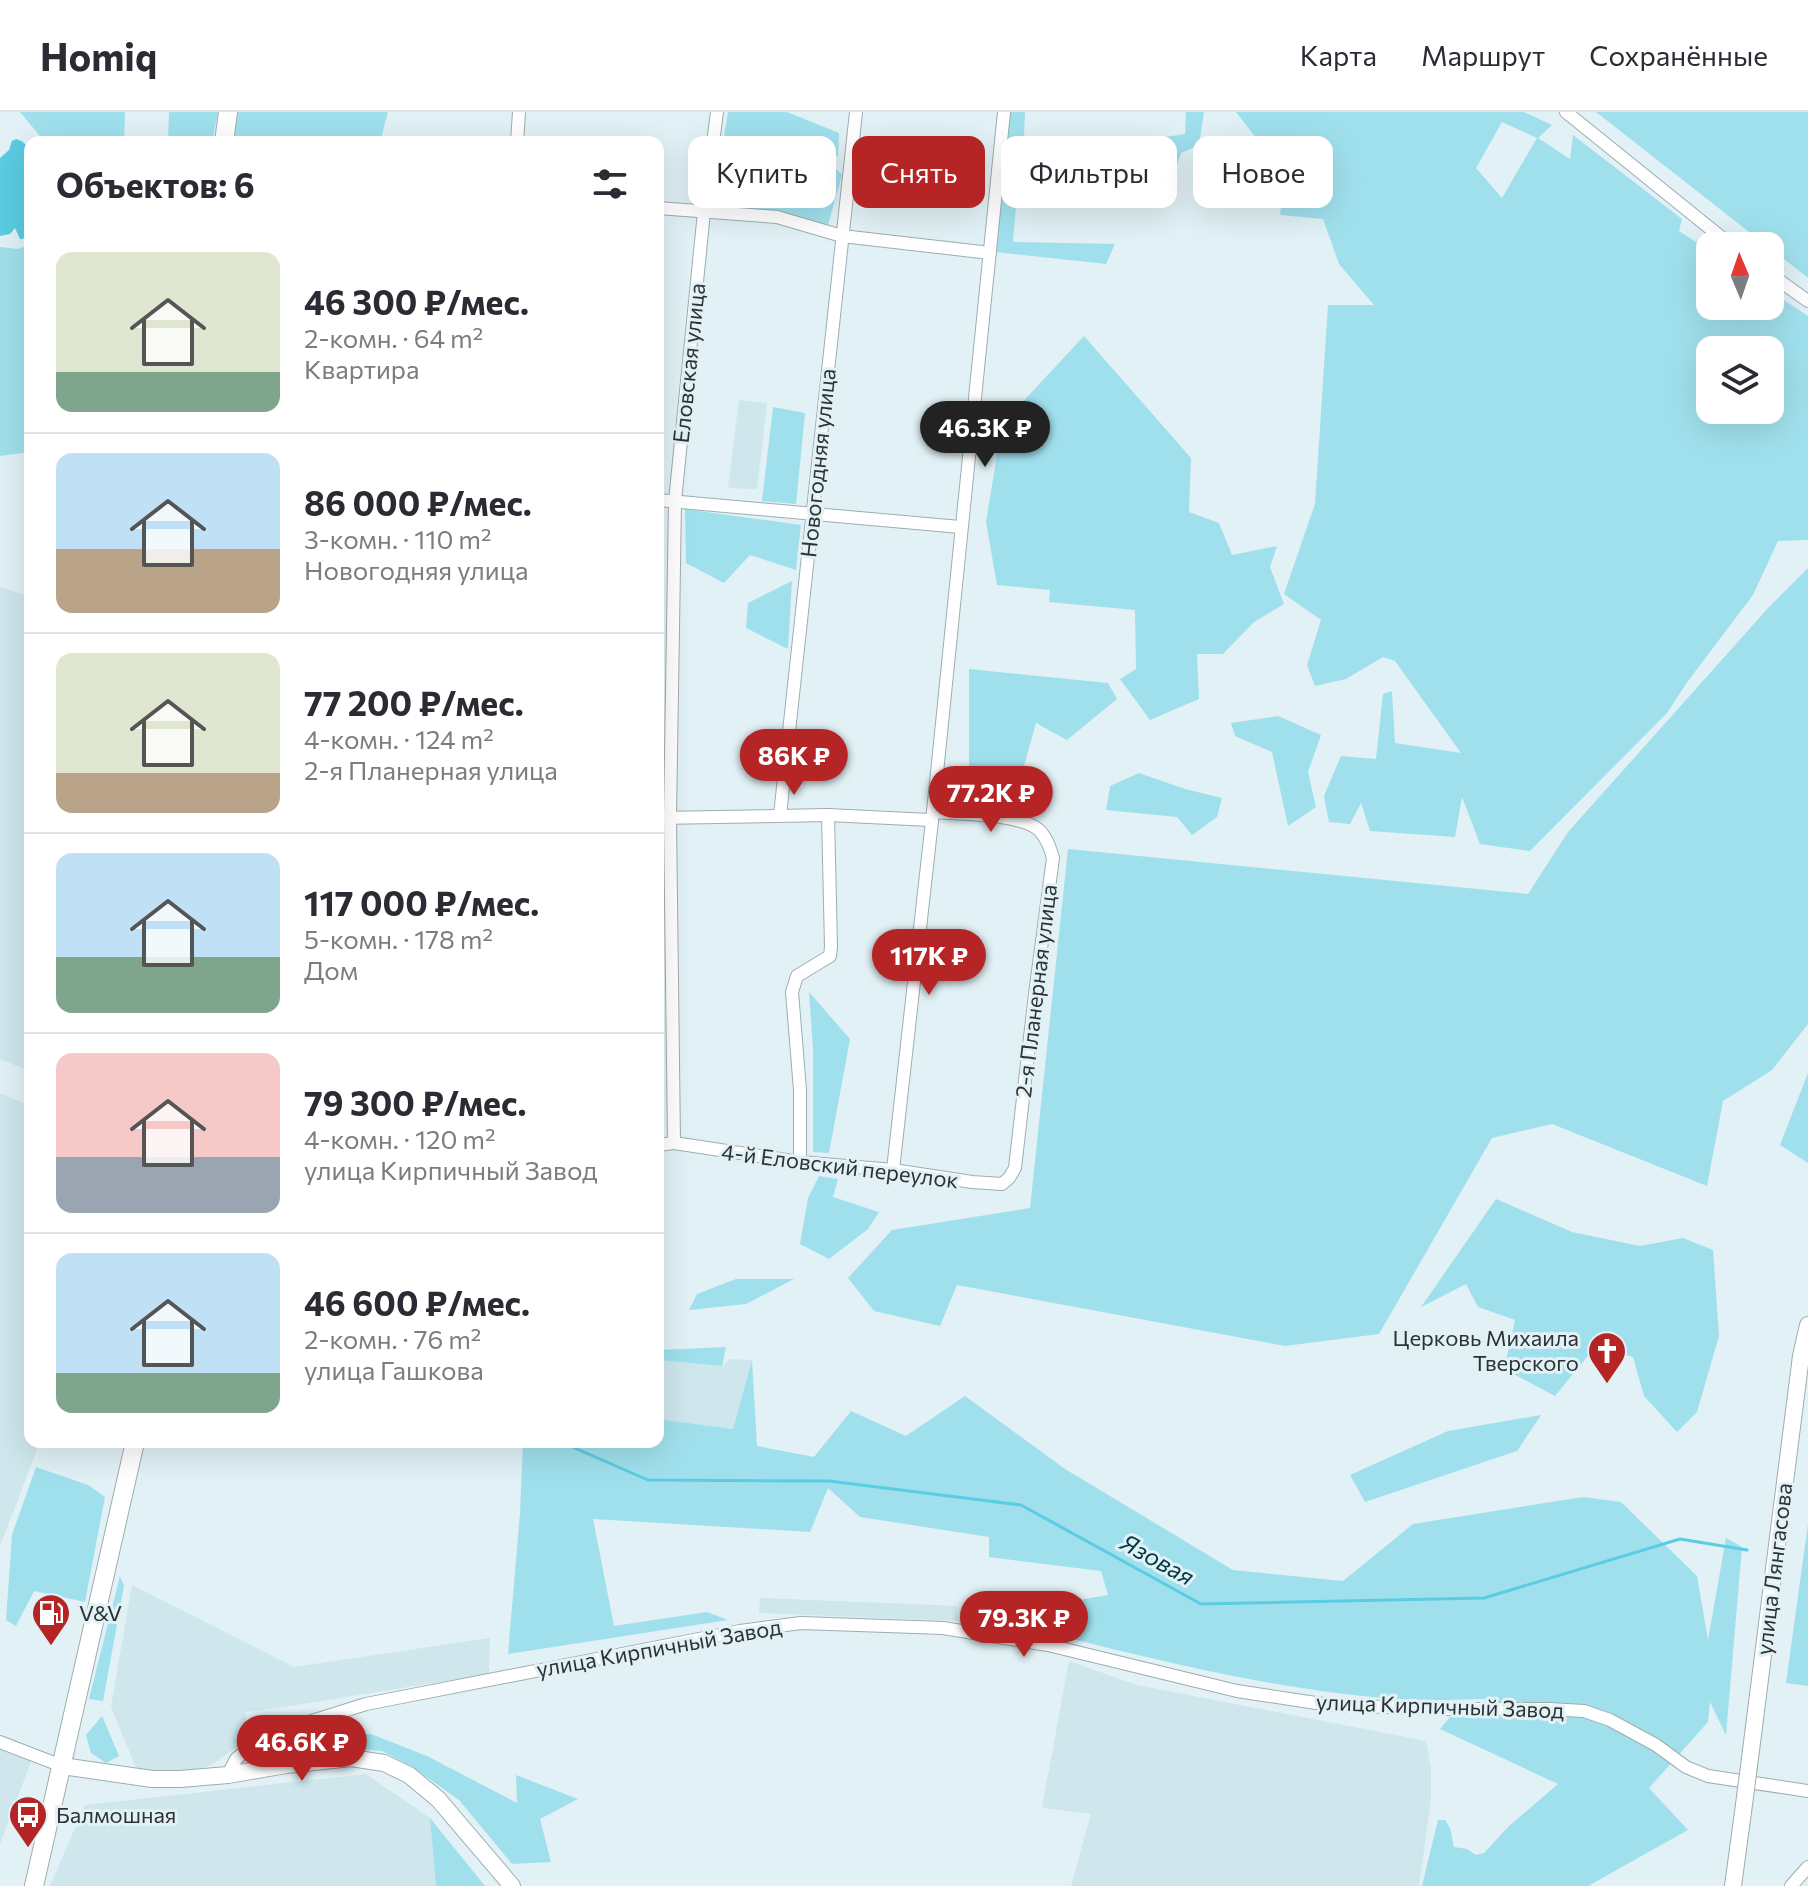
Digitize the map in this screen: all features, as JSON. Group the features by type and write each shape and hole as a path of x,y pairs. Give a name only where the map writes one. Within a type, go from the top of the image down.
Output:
{"main road":[{"path":"225,136 228,112"},
{"name":"улица Лянгасова","path":"1733,1886 1801,1356 1808,1325"},
{"path":"34,1886 134,1448"},
{"path":"62,1766 152,1779 180,1779 351,1758 384,1763 409,1775 438,1799 512,1886"}],"street":[{"path":"517,136 519,112"},
{"name":"Еловская улица","path":"674,1143 664,818 675,501 717,112"},
{"name":"Новогодняя улица","path":"780,815 856,112"},
{"path":"893,1170 1004,112"},
{"path":"1566,112 1715,232"},
{"path":"664,209 777,217 842,236 990,253"},
{"path":"1784,284 1808,301"},
{"path":"664,500 960,527"},
{"path":"800,1162 800,1090 792,992 797,976 830,956 828,815"},
{"name":"2-я Планерная улица","path":"664,818 992,816 1026,822 1039,830 1048,841 1053,858 1015,1168"},
{"name":"4-й Еловский переулок","path":"664,1144 674,1143 800,1162 893,1170 972,1182 1002,1184 1015,1168"},
{"name":"улица Кирпичный Завод","path":"228,1775 236,1759 266,1738 366,1704 740,1631 801,1623 906,1626 971,1632 1048,1645 1237,1691 1329,1705 1584,1711 1610,1720 1656,1745 1686,1767 1708,1776 1808,1791"},
{"path":"0,1742 62,1766"},
{"path":"1791,1886 1808,1867"}],"shaded area":[{"path":"20,112 125,112 124,136 40,136"},
{"path":"169,112 218,112 213,136 168,136"},
{"path":"238,112 388,112 382,136 234,136"},
{"path":"728,112 787,112 839,133 838,156 836,136 724,136"},
{"path":"1008,112 1025,112 1024,136 1006,136"},
{"path":"1186,112 1204,112 1200,136 1193,136 1193,148 1181,153 1177,165 1177,136 1172,136 1185,134"},
{"path":"1236,112 1524,112 1552,125 1538,138 1570,159 1573,135 1682,219 1679,231 1696,242 1696,320 1784,320 1784,300 1808,316 1808,540 1778,541 1753,595 1667,713 1530,851 1480,844 1462,797 1455,837 1370,831 1361,803 1350,824 1329,822 1324,796 1341,756 1376,759 1383,694 1392,691 1395,743 1461,753 1395,661 1383,657 1346,679 1315,686 1307,665 1321,620 1284,594 1315,504 1328,305 1374,305 1339,264 1323,219 1280,215 1281,208 1333,208 1333,136 1254,136","holes":["1502,122 1537,138 1502,198 1476,168"]},
{"path":"1596,112 1808,112 1808,278 1784,259 1784,232 1749,232"},
{"path":"16,139 24,143 23,239 20,239 15,228 10,234 0,236 0,158 9,150"},
{"path":"836,168 842,175 836,196"},
{"path":"1001,187 1001,208 1016,208 1013,242 1115,244 1106,264 995,252"},
{"path":"718,208 833,208 828,225"},
{"path":"0,247 24,247 24,453 0,456"},
{"path":"1084,336 1191,458 1189,512 1219,523 1232,555 1277,546 1270,567 1284,604 1254,622 1223,654 1197,654 1199,699 1150,720 1120,679 1136,669 1135,610 1049,602 1050,590 997,585 986,522 1002,424"},
{"path":"739,400 767,403 757,489 728,488"},
{"path":"773,407 805,413 796,504 762,501"},
{"path":"685,509 801,525 796,570 750,555 724,583 686,563"},
{"path":"1808,568 1808,1024 1772,1070 1723,1101 1707,1186 1552,1124 1492,1138 1379,1334 1285,1346 957,1285 940,1326 874,1311 848,1278 892,1230 1030,1208 1068,849 1528,894 1568,832 1769,607"},
{"path":"792,581 788,649 746,628 748,603"},
{"path":"0,587 24,595 24,1069 0,1059"},
{"path":"969,669 1108,683 1117,699 1067,740 1036,723 1019,784 1000,790 969,781"},
{"path":"1278,716 1321,735 1308,772 1316,807 1288,826 1272,752 1235,736 1231,723"},
{"path":"1139,773 1222,798 1217,817 1192,835 1177,817 1106,810 1110,786"},
{"path":"809,992 850,1039 829,1153 813,1152 813,1048"},
{"path":"1808,1073 1808,1163 1780,1145"},
{"path":"0,1093 24,1103 24,1448 38,1448 0,1546"},
{"path":"819,1176 838,1179 833,1197 879,1212 868,1229 829,1259 800,1244 808,1198"},
{"path":"1496,1199 1572,1232 1640,1246 1683,1238 1713,1250 1719,1336 1697,1412 1677,1432 1644,1396 1633,1357 1595,1347 1555,1396 1504,1369 1515,1320 1478,1307 1466,1284 1421,1307"},
{"path":"736,1279 794,1279 746,1304 689,1310 697,1294"},
{"path":"726,1347 722,1366 664,1361 664,1350"},
{"path":"731,1359 752,1360 733,1429 664,1420 664,1361 722,1366"},
{"path":"752,1360 757,1446 814,1457 851,1411 906,1436 965,1396 1065,1469 1233,1570 1343,1581 1413,1524 1583,1497 1621,1502 1697,1576 1708,1640 1726,1538 1742,1547 1726,1735 1710,1702 1708,1722 1649,1788 1688,1830 1588,1886 1422,1886 1438,1820 1445,1820 1450,1828 1454,1847 1467,1849 1476,1855 1484,1853 1508,1827 1558,1784 1440,1729 1451,1716 1493,1699 1407,1700 1306,1689 1107,1648 1009,1623 1004,1596 1025,1609 1108,1595 1101,1571 989,1557 989,1537 860,1517 828,1488 810,1532 593,1519 614,1626 707,1612 728,1620 508,1654 523,1448 664,1448 664,1420 733,1429"},
{"path":"1541,1415 1517,1451 1365,1502 1350,1475 1448,1431"},
{"path":"36,1467 88,1485 105,1497 85,1602 34,1591 16,1626 6,1620 12,1535"},
{"path":"1808,1524 1808,1686 1786,1683"},
{"path":"120,1576 124,1586 103,1701 89,1699"},
{"path":"132,1585 294,1667 490,1638 489,1674 245,1712 248,1739 211,1765 189,1772 137,1770 111,1707"},
{"path":"760,1598 957,1606 957,1621 759,1613"},
{"path":"1069,1661 1137,1685 1426,1741 1431,1768 1431,1800 1419,1886 1071,1886 1091,1814 1042,1808"},
{"path":"102,1716 119,1756 106,1763 91,1753 86,1735"},
{"path":"371,1734 427,1756 517,1803 516,1775 578,1799 540,1819 551,1862 512,1864 459,1800 411,1766 382,1751 335,1747 277,1751 309,1736"},
{"path":"0,1736 35,1751 0,1844"},
{"path":"366,1774 430,1818 436,1886 50,1886 85,1805"},
{"path":"430,1818 485,1886 436,1886"}],"waterway":[{"name":"Язовая","path":"575,1448 648,1480 829,1481 1021,1505 1201,1604 1484,1598 1680,1539 1747,1550"}],"place":[{"name":"Церковь Михаила Тверского","path":"1607,1385"},
{"name":"V&V","path":"51,1647"},
{"name":"Балмошная","path":"28,1849"}]}
